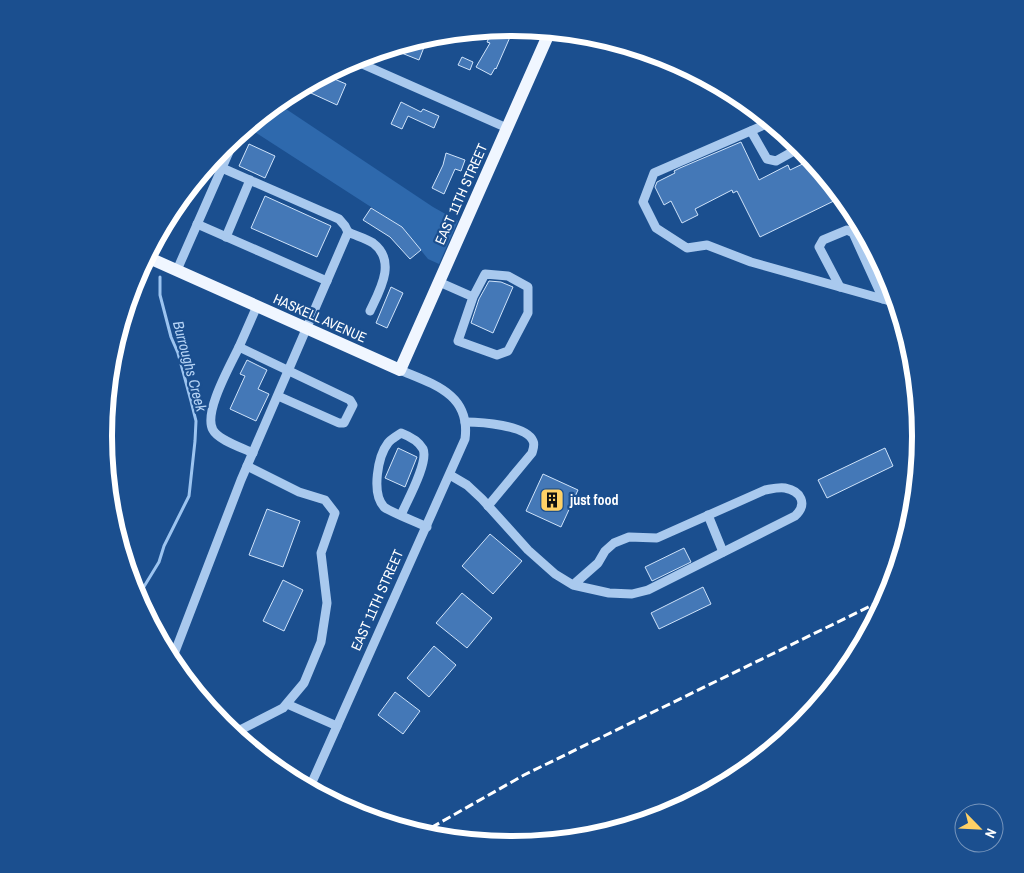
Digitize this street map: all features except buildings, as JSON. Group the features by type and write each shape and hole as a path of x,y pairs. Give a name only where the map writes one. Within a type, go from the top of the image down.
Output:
{"main road":[{"name":"EAST 11TH STREET","path":"400,370 547,38"},
{"name":"HASKELL AVENUE","path":"153,260 400,370"}],"street":[{"path":"364,65 508,128"},
{"path":"763,125 654,173 643,202 656,228 687,248 707,245 751,262 888,301"},
{"path":"751,131 767,159 771,161 776,161 793,151"},
{"path":"177,270 228,154"},
{"path":"222,168 339,219 348,232 373,243 381,251 386,264 385,274 370,311"},
{"path":"226,237 250,180"},
{"path":"197,224 327,281"},
{"path":"840,287 820,248 823,240 847,230 853,233 883,299"},
{"path":"175,652 247,466 348,232"},
{"path":"485,274 508,276 528,287 528,313 508,351 497,355 458,341 473,297 485,274"},
{"path":"439,282 473,297"},
{"path":"253,453 220,438 213,431 210,419 212,406 256,306"},
{"path":"238,348 350,400 353,405 344,423 339,423 278,396"},
{"name":"HASKELL AVENUE","path":"400,370 451,395 464,413 466,422"},
{"path":"466,422 482,422 511,428 528,435 533,441 532,453 488,506"},
{"name":"EAST 11TH STREET","path":"312,783 450,476 465,439 466,422"},
{"path":"401,515 424,461 423,449 414,438 401,433 388,443 378,465 377,484 384,507 401,515 427,527"},
{"path":"239,729 283,708 304,682 321,642 327,603 321,553 335,513 325,500 299,492 247,466"},
{"path":"450,476 467,485 528,550 555,574 573,585 632,594 648,590 795,516 802,507 802,501 800,496 791,490 784,488 765,490 657,538 629,537 614,543 598,563 573,585"},
{"path":"708,515 723,552"},
{"path":"287,704 337,726"}],"shaded area":[{"path":"555,39 577,42 566,42"},
{"path":"600,46 645,59 641,58"},
{"path":"284,108 433,207 458,221 439,264 428,259 402,227 254,131"},
{"path":"183,209 179,217 157,253 165,236"}],"waterway":[{"name":"Burroughs Creek","path":"142,590 159,562 164,546 189,496 195,441 196,421 160,295 160,277"}],"railway":[{"path":"430,828 524,775 876,603"}],"place":[{"name":"just food","path":"552,500"}]}
